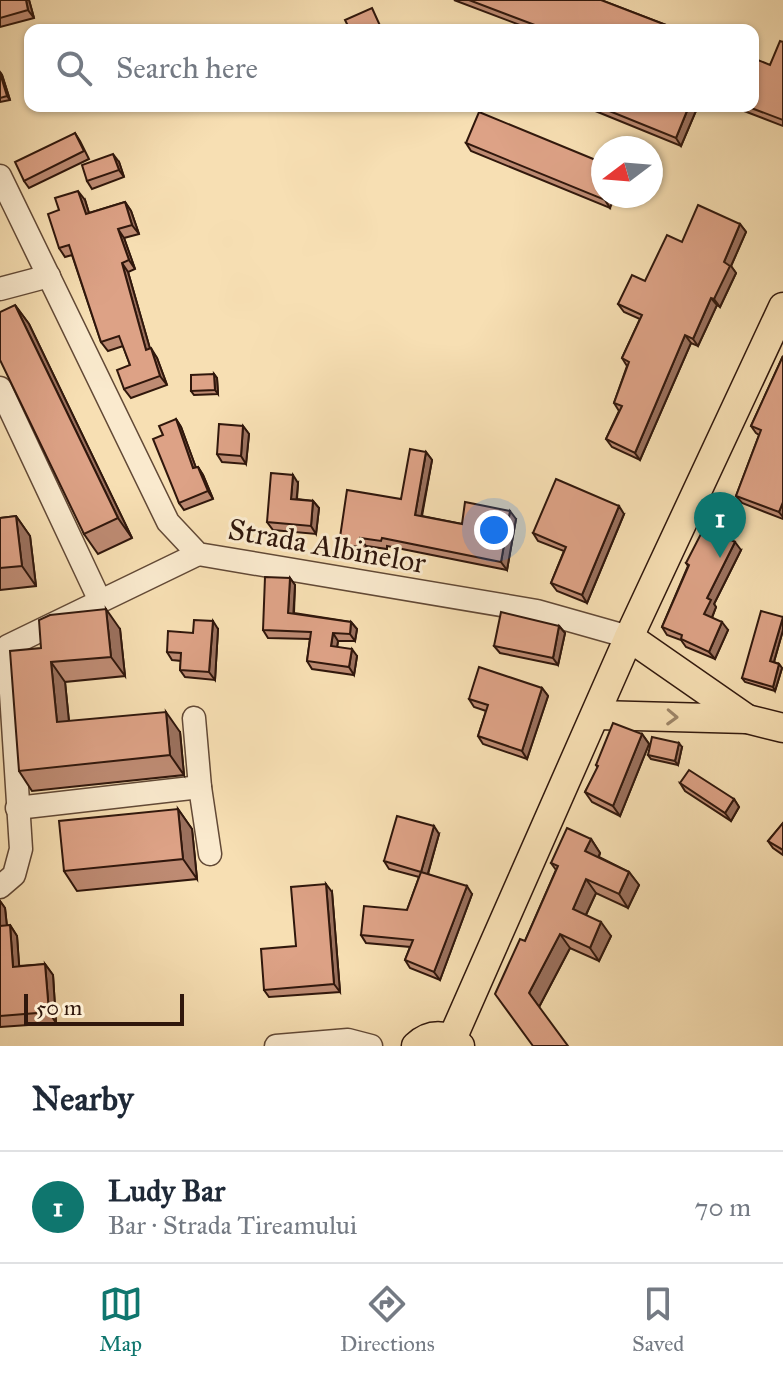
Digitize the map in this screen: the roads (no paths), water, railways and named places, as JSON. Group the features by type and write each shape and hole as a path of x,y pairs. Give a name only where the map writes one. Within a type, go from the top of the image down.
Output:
{"main road":[{"path":"416,1046 435,1035 456,1042 629,637 783,307"},
{"path":"629,637 747,719"},
{"path":"597,715 747,719 783,728"}],"street":[{"name":"Strada Albinelor","path":"0,176 168,522 198,554 537,611 629,637"},
{"path":"0,289 49,276"},
{"path":"0,388 100,601"},
{"path":"0,887 14,875 21,849 4,646 198,554"},
{"path":"194,718 210,854"},
{"path":"17,808 200,787"},
{"path":"276,1046 348,1040 371,1046"}],"place":[{"name":"Ludy Bar","path":"720,558"}]}
